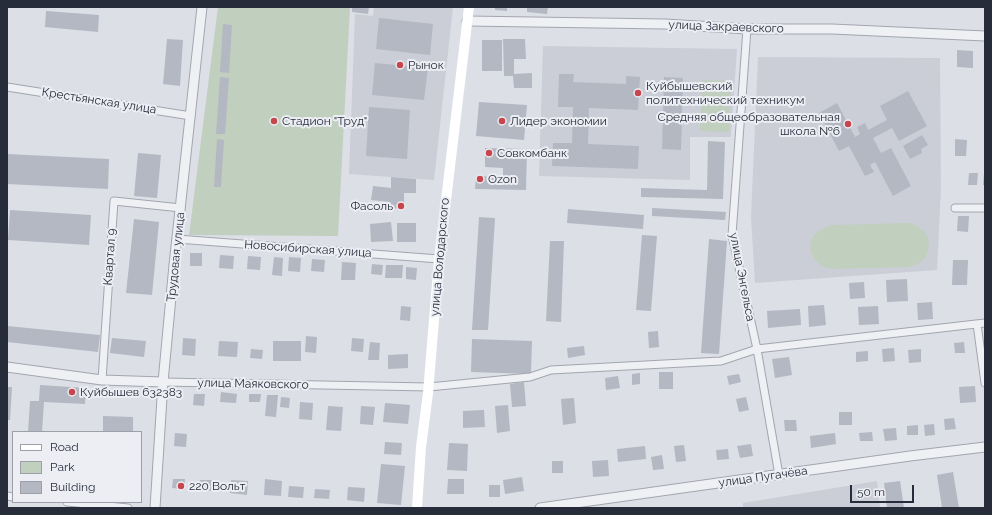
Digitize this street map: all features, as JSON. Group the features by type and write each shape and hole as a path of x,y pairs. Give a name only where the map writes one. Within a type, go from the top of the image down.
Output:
{"main road":[{"name":"улица Володарского","path":"417,508 421,447 429,387 439,259 469,7"}],"street":[{"name":"Трудовая улица","path":"154,508 163,382 202,7"},
{"name":"улица Закраевского","path":"468,21 665,24 747,29 832,29 985,36"},
{"name":"улица Энгельса","path":"747,29 732,235 757,349 779,475"},
{"name":"Крестьянская улица","path":"7,87 191,116"},
{"name":"Квартал 9","path":"102,380 114,201 181,208"},
{"path":"955,208 985,208"},
{"name":"Новосибирская улица","path":"177,239 439,259"},
{"name":"улица Маяковского","path":"7,367 102,380 429,387 530,377 551,370 721,361 757,349 985,323"},
{"path":"977,324 985,383"},
{"name":"улица Пугачёва","path":"540,508 910,456 985,447"},
{"path":"77,503 128,508"}],"shaded area":[{"name":"Рынок","path":"374,7 453,7 434,180 349,174 355,14 373,16"},
{"name":"Куйбышевский политехнический техникум","path":"543,46 737,49 731,137 690,137 690,180 539,176"},
{"name":"Средняя общеобразовательная школа №6","path":"758,57 940,58 941,189 937,270 755,283 751,217"},
{"path":"877,481 880,508 743,508 743,503"}],"green space":[{"name":"Стадион \"Труд\"","path":"218,7 350,7 338,236 189,235"},
{"path":"702,80 731,81 729,132 700,131"},
{"path":"914,224 925,232 929,245 926,257 921,262 908,267 826,268 815,260 810,248 814,235 825,227 832,225"}],"building":[{"path":"352,7 369,7 368,14 352,12"},
{"path":"495,7 507,7 507,11 495,10"},
{"path":"527,7 548,7 547,14 527,12"},
{"path":"46,11 99,15 98,32 45,27"},
{"path":"379,18 433,24 430,55 376,49"},
{"path":"223,24 232,25 229,73 220,72"},
{"path":"167,39 183,40 180,86 163,84"},
{"path":"503,39 525,39 526,59 514,59 514,74 532,73 532,88 514,88 513,76 504,76"},
{"path":"482,40 502,40 502,71 482,71"},
{"path":"957,50 973,51 973,68 957,67"},
{"path":"375,63 428,68 424,100 372,95"},
{"path":"559,74 574,74 573,82 626,84 626,76 640,77 638,110 589,108 588,144 639,146 638,169 552,166 553,143 572,143 573,107 558,107"},
{"path":"220,77 229,78 225,134 216,134"},
{"path":"664,77 683,78 681,150 662,149"},
{"path":"908,91 927,126 899,141 892,128 873,138 881,153 891,148 911,186 893,196 875,162 870,165 874,172 865,176 849,146 839,151 819,113 837,103 855,137 860,134 857,127 865,123 868,130 887,120 880,106"},
{"name":"Лидер экономии","path":"479,102 527,105 524,140 476,136"},
{"path":"369,107 410,110 407,159 366,156"},
{"path":"922,135 928,145 921,149 922,153 910,159 903,146"},
{"path":"217,139 224,140 221,187 214,187"},
{"path":"955,139 967,140 966,156 955,156"},
{"path":"708,141 725,142 723,199 641,197 641,188 707,190"},
{"path":"485,148 527,149 526,190 475,189 476,176 503,177 503,168 485,167"},
{"path":"138,153 161,155 157,198 134,196"},
{"path":"7,154 109,159 108,189 7,184"},
{"path":"969,173 978,173 977,185 968,185"},
{"path":"984,173 985,185 983,185"},
{"path":"391,177 416,179 416,193 404,193 404,209 390,208 390,202 371,200 373,186 391,188"},
{"path":"652,208 726,212 725,220 652,216"},
{"path":"568,209 644,215 643,229 567,223"},
{"path":"10,210 91,215 89,245 8,240"},
{"path":"958,216 969,216 968,232 957,231"},
{"path":"479,217 495,218 488,330 472,330"},
{"path":"134,219 159,222 152,295 126,293"},
{"path":"391,222 393,241 371,242 370,224"},
{"path":"397,223 416,223 416,242 397,242"},
{"path":"642,235 657,236 651,311 636,310"},
{"path":"709,239 727,241 719,354 701,353"},
{"path":"550,241 564,241 561,322 546,321"},
{"path":"190,253 202,253 202,266 190,266"},
{"path":"220,255 234,256 233,269 219,268"},
{"path":"248,256 261,257 260,270 247,269"},
{"path":"274,257 283,258 282,276 272,275"},
{"path":"289,257 301,258 300,272 288,271"},
{"path":"312,259 325,260 324,272 311,271"},
{"path":"953,260 968,260 967,285 952,285"},
{"path":"342,262 356,263 355,280 341,280"},
{"path":"372,264 383,265 382,275 371,274"},
{"path":"386,265 403,265 402,278 385,278"},
{"path":"406,267 417,268 416,280 406,279"},
{"path":"907,279 908,301 887,302 886,280"},
{"path":"864,282 865,298 850,299 849,283"},
{"path":"932,302 933,319 918,320 917,303"},
{"path":"824,305 826,325 809,327 808,306"},
{"path":"401,306 411,307 410,321 400,320"},
{"path":"878,306 879,324 859,325 858,307"},
{"path":"800,309 801,325 768,328 767,311"},
{"path":"7,326 100,335 98,352 7,342"},
{"path":"658,331 659,347 649,348 648,332"},
{"path":"306,336 317,337 316,353 305,352"},
{"path":"112,338 146,341 144,357 110,353"},
{"path":"183,338 196,339 195,356 182,355"},
{"path":"352,338 364,339 363,352 351,351"},
{"path":"472,339 532,341 531,374 471,372"},
{"path":"219,341 238,342 237,357 218,356"},
{"path":"273,341 301,341 301,361 273,361"},
{"path":"370,342 380,343 379,360 368,360"},
{"path":"964,342 965,353 955,353 954,343"},
{"path":"584,346 585,355 568,358 567,348"},
{"path":"894,348 895,361 883,362 882,349"},
{"path":"251,349 263,350 262,359 250,358"},
{"path":"921,349 921,362 909,363 908,350"},
{"path":"868,351 868,361 856,362 856,352"},
{"path":"408,354 408,368 388,369 388,355"},
{"path":"789,357 792,375 775,378 772,359"},
{"path":"659,372 673,372 673,389 659,389"},
{"path":"640,373 640,384 632,385 632,374"},
{"path":"739,374 741,382 729,385 727,376"},
{"path":"618,376 620,388 606,390 605,378"},
{"path":"524,382 526,406 512,407 510,384"},
{"path":"40,385 86,388 85,404 44,402 42,431 28,431 30,401 39,401"},
{"path":"975,386 976,402 960,403 959,387"},
{"path":"7,387 12,387 10,420 7,420"},
{"path":"221,392 237,394 236,403 220,402"},
{"path":"194,394 205,394 204,406 193,405"},
{"path":"249,394 261,394 260,402 249,402"},
{"path":"267,395 278,395 276,417 265,416"},
{"path":"281,397 290,398 289,408 280,407"},
{"path":"746,397 749,410 739,412 736,399"},
{"path":"574,398 576,423 563,425 561,399"},
{"path":"300,402 313,403 312,420 299,419"},
{"path":"385,403 410,405 408,424 383,422"},
{"path":"508,405 510,431 497,433 495,406"},
{"path":"328,406 343,407 341,431 326,430"},
{"path":"361,406 375,407 373,425 360,424"},
{"path":"484,410 485,427 463,428 463,411"},
{"path":"839,412 852,412 852,425 839,425"},
{"path":"103,416 133,417 133,431 103,431"},
{"path":"954,418 956,429 945,430 944,419"},
{"path":"784,420 796,420 797,431 785,431"},
{"path":"934,424 935,435 925,436 924,425"},
{"path":"918,425 918,435 907,435 907,426"},
{"path":"896,428 897,440 885,441 883,429"},
{"path":"872,432 873,441 860,441 859,433"},
{"path":"175,433 187,434 186,447 174,446"},
{"path":"835,433 836,444 811,448 810,436"},
{"path":"385,442 402,443 401,455 384,454"},
{"path":"449,443 468,444 467,471 447,470"},
{"path":"751,444 753,456 740,458 737,446"},
{"path":"684,445 686,461 676,462 674,446"},
{"path":"645,446 646,459 618,462 617,449"},
{"path":"728,449 729,459 717,460 716,450"},
{"path":"662,455 664,469 653,470 651,457"},
{"path":"608,460 609,476 593,477 592,461"},
{"path":"552,461 563,461 563,473 552,473"},
{"path":"381,464 405,466 401,505 377,503"},
{"path":"953,472 959,508 942,508 937,475"},
{"path":"522,477 524,491 505,494 503,480"},
{"path":"173,479 185,479 184,489 172,488"},
{"path":"265,479 282,481 281,496 264,495"},
{"path":"448,479 464,479 464,494 447,494"},
{"path":"200,480 212,480 211,491 199,490"},
{"path":"231,480 248,481 247,495 230,493"},
{"path":"900,481 904,508 887,508 884,483"},
{"path":"489,485 500,485 500,497 489,497"},
{"path":"289,486 304,487 303,498 288,497"},
{"path":"348,487 365,488 364,502 347,500"},
{"path":"315,489 330,490 329,499 314,498"}],"place":[{"name":"Рынок","path":"400,65"},
{"name":"Куйбышевский политехнический техникум","path":"638,93"},
{"name":"Стадион \"Труд\"","path":"274,121"},
{"name":"Лидер экономии","path":"502,121"},
{"name":"Средняя общеобразовательная школа №6","path":"848,124"},
{"name":"Совкомбанк","path":"489,153"},
{"name":"Ozon","path":"480,179"},
{"name":"Фасоль","path":"401,206"},
{"name":"Куйбышев 632383","path":"72,392"},
{"name":"220 Вольт","path":"181,486"}]}
